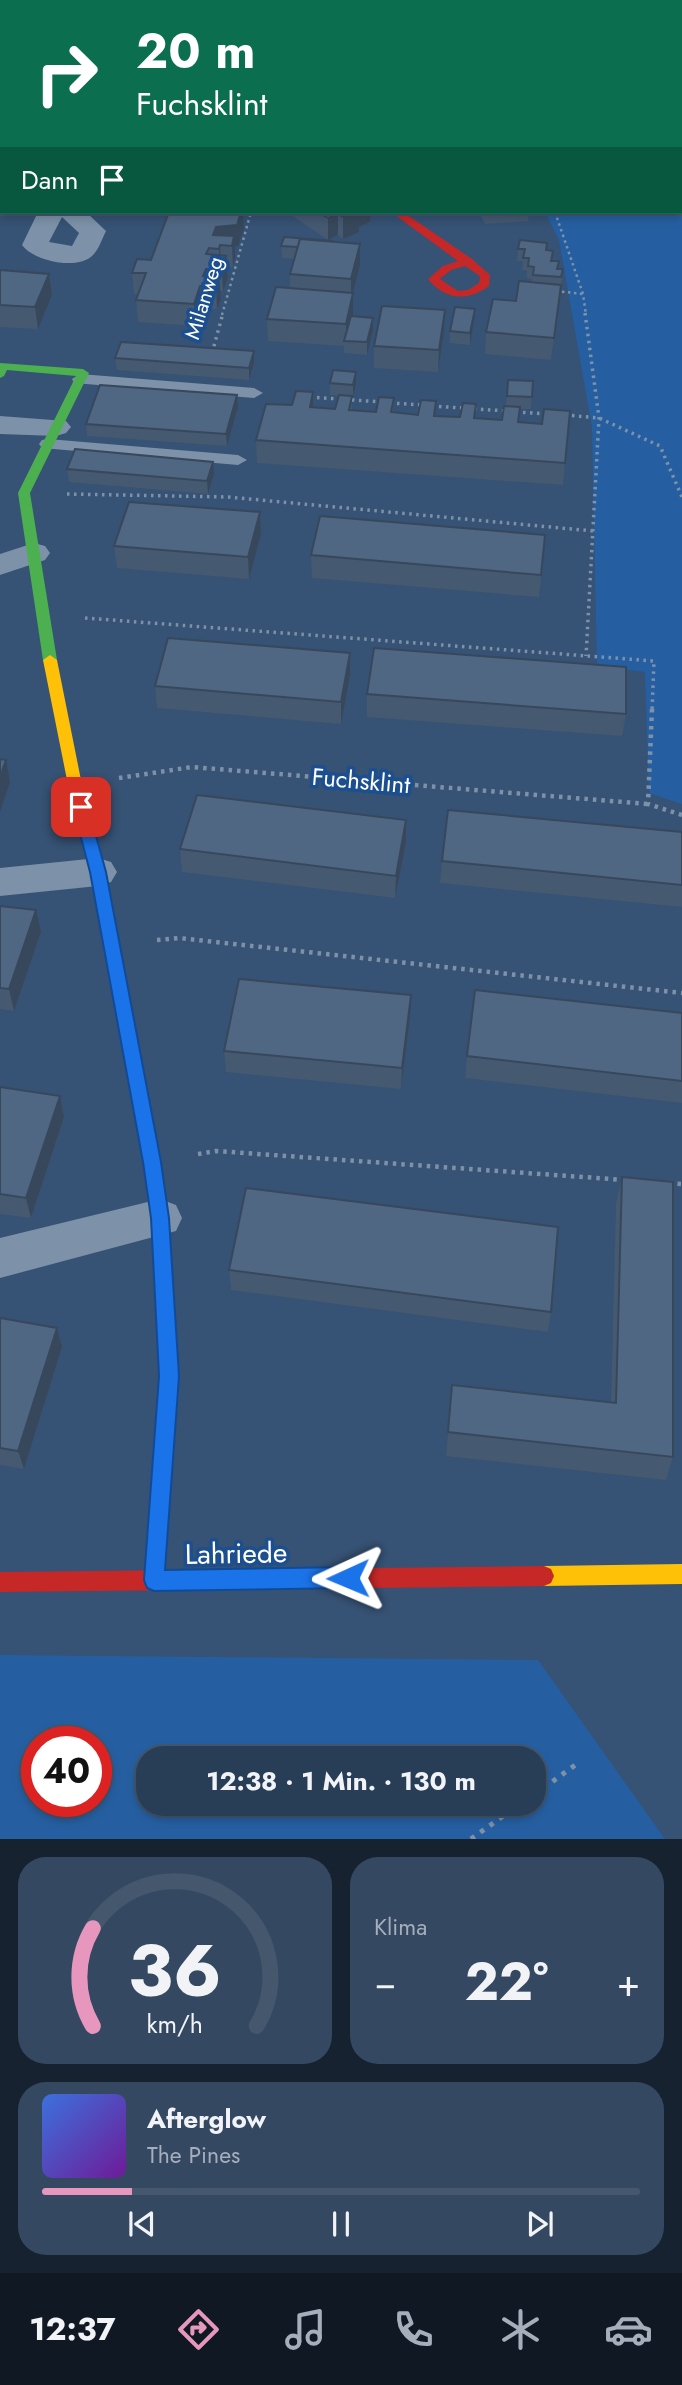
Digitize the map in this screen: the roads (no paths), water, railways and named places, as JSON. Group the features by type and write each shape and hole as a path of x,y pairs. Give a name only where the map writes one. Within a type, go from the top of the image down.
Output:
{"street":[{"path":"50,214 35,245 43,251 77,254 83,250 93,231 73,214"},
{"path":"399,214 468,261 485,275 485,284 475,294 460,296 441,290 434,279 447,268 468,261"},
{"path":"0,374 4,366 83,373 24,494 41,615 75,785 98,872 160,1218 169,1376 154,1580"},
{"path":"0,425 52,436"},
{"path":"0,565 34,553"},
{"path":"0,883 98,872"},
{"path":"0,1258 160,1218"},
{"name":"Lahriede","path":"0,1582 682,1574"}],"lane":[{"path":"80,379 254,393"},
{"path":"52,436 238,460"}]}
